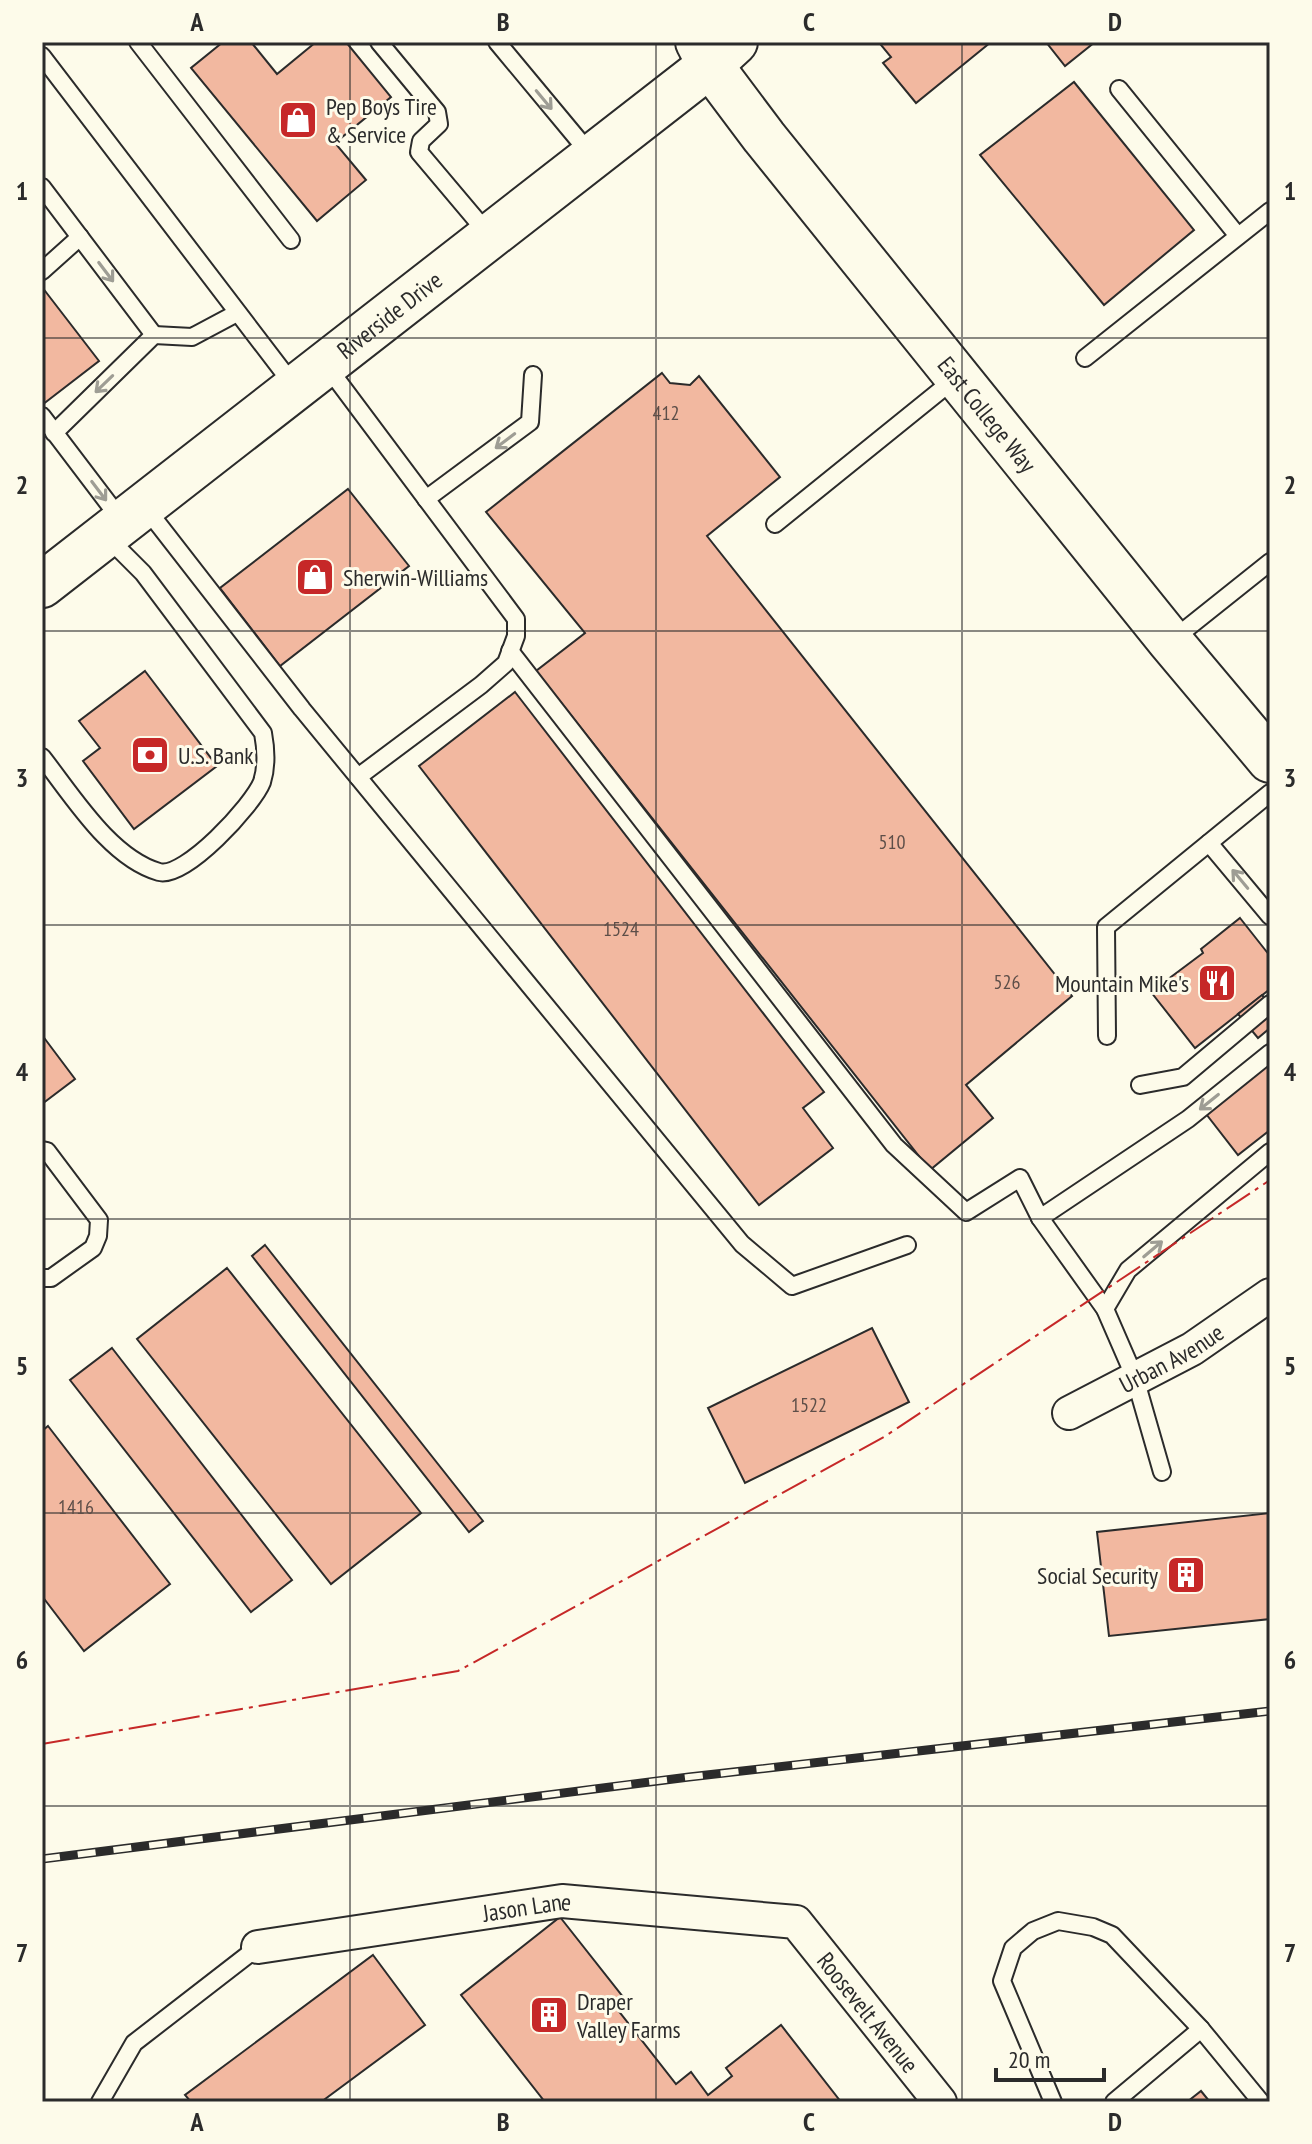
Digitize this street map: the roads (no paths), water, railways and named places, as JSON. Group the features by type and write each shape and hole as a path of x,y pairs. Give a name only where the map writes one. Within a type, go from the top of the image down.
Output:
{"main road":[{"name":"Riverside Drive","path":"45,578 124,521 592,157 706,48"},
{"name":"East College Way","path":"706,48 764,137 1170,641 1270,760"}],"street":[{"name":"Urban Avenue","path":"1069,1413 1192,1349 1270,1295"},
{"name":"Jason Lane","path":"258,1947 562,1901 796,1922"},
{"name":"Roosevelt Avenue","path":"796,1922 940,2102"}],"lane":[{"path":"138,42 291,240"},
{"path":"379,42 437,112 439,124 421,141 419,152 490,236"},
{"path":"497,42 592,157"},
{"path":"42,56 237,313 310,376 426,499 516,619 516,636 506,663 358,777"},
{"path":"1119,89 1238,236"},
{"path":"42,187 154,335"},
{"path":"1085,358 1270,211"},
{"path":"42,271 80,237"},
{"path":"54,433 154,335 192,337 237,313"},
{"path":"426,499 530,422 533,375"},
{"path":"775,524 958,376"},
{"path":"42,416 124,521 274,674 742,1244 792,1286 907,1245"},
{"path":"42,757 100,831 139,863 163,873 179,868 219,836 249,804 262,781 266,753 263,733 143,573 124,521"},
{"path":"1170,641 1270,562"},
{"path":"510,651 894,1145 966,1212 1020,1178 1040,1218 1105,1309 1135,1378 1162,1472"},
{"path":"1107,1036 1106,927 1270,793"},
{"path":"1209,843 1270,916"},
{"path":"1140,1085 1183,1077 1270,1004"},
{"path":"1040,1218 1188,1119 1270,1053"},
{"path":"42,1150 47,1151 99,1220 93,1248 51,1278 42,1278"},
{"path":"1105,1309 1128,1270 1270,1152"},
{"path":"1053,2102 1002,1981 1013,1948 1033,1931 1058,1921 1093,1927 1112,1935 1201,2029 1261,2102"},
{"path":"100,2102 134,2043 258,1947"},
{"path":"1114,2102 1201,2029"}],"railway":[{"path":"42,1859 689,1777 1270,1711"}],"place":[{"name":"Pep Boys Tire & Service","path":"298,120"},
{"name":"Sherwin-Williams","path":"315,577"},
{"name":"U.S. Bank","path":"150,755"},
{"name":"Mountain Mike's","path":"1217,983"},
{"name":"Social Security","path":"1186,1575"},
{"name":"Draper Valley Farms","path":"549,2015"}]}
